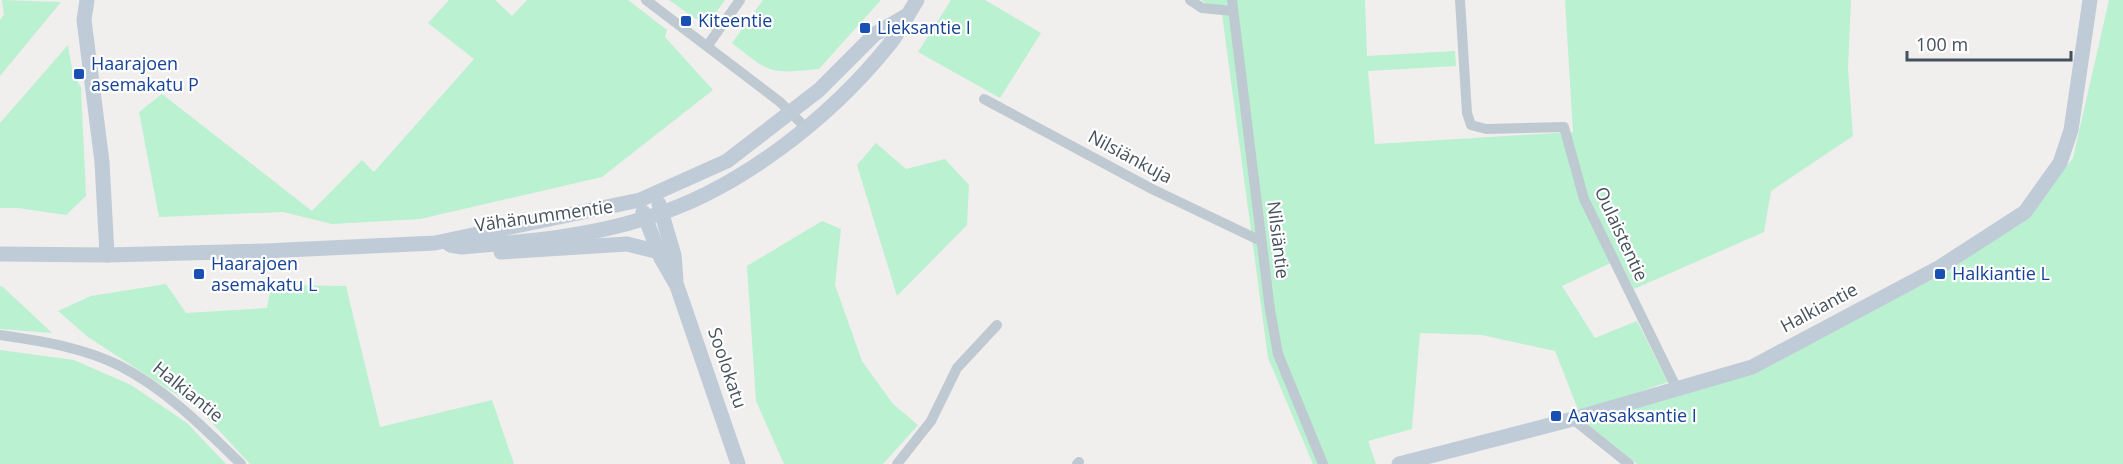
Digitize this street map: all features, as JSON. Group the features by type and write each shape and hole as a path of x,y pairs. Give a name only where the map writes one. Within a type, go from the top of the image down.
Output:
{"main road":[{"path":"87,0 84,20 102,162 107,255"},
{"name":"Vähänummentie","path":"435,243 462,247 570,235 645,219 695,199 741,174 805,127 856,84 891,44 917,0"},
{"name":"Halkiantie","path":"1399,464 1573,419 1676,387 1752,367 1940,267 2025,212 2060,163 2071,130 2090,0"},
{"name":"Vähänummentie","path":"0,254 107,255 435,243 640,200 727,161 819,90 875,34 906,16"},
{"name":"Soolokatu","path":"656,194 674,255 677,286"},
{"name":"Soolokatu","path":"640,200 645,219 659,252 677,286 738,464"},
{"path":"462,247 515,252 627,244 659,252"}],"street":[{"path":"646,0 708,45 805,127"},
{"path":"708,45 740,0"},
{"name":"Nilsiäntie","path":"1190,0 1202,8 1232,6 1261,241 1278,354 1323,464"},
{"name":"Oulaistentie","path":"1460,0 1467,113 1471,125 1486,129 1564,127 1584,199 1676,387"},
{"name":"Nilsiänkuja","path":"984,99 1152,189 1261,241"},
{"path":"897,464 931,421 957,368 997,325"},
{"name":"Halkiantie","path":"0,335 82,351 120,366 160,390 241,464"},
{"path":"1573,419 1629,464"}],"green space":[{"path":"2,0 61,2 0,76 0,20 4,15"},
{"path":"449,0 495,0 512,16 527,0 628,0 667,30 665,37 713,90 602,177 420,219 332,224 283,212 159,217 139,112 162,94 312,211 362,160 374,172 474,59 428,23"},
{"path":"669,0 725,0 706,26"},
{"path":"763,0 881,0 819,69 780,71 763,66 732,43"},
{"path":"951,0 985,0 1041,33 1000,98 918,52"},
{"path":"1201,0 1365,0 1367,56 1455,51 1456,66 1368,71 1375,144 1573,132 1565,0 1851,0 1848,69 1853,136 1771,191 1764,232 1634,289 1619,259 1562,286 1595,338 1637,321 1668,382 1579,412 1555,351 1482,335 1420,333 1412,429 1368,441 1376,464 1313,464 1268,358 1222,14"},
{"path":"2109,0 2123,0 2123,464 1637,464 1585,422 1742,375 1946,273 2029,215 2073,158"},
{"path":"68,45 73,75 81,87 86,196 66,215 18,208 0,208 0,123"},
{"path":"876,143 906,169 945,159 969,185 967,225 897,296 857,165"},
{"path":"822,221 841,229 835,285 862,361 893,404 918,425 883,464 784,464 756,401 747,266"},
{"path":"166,284 186,313 267,308 271,285 346,286 380,427 492,400 514,464 250,464 200,410 88,337 58,311 91,296"},
{"path":"0,286 3,287 52,333 0,329"},
{"path":"0,350 74,360 131,385 187,423 226,464 0,464"}],"place":[{"name":"Kiteentie","path":"686,21"},
{"name":"Lieksantie I","path":"865,28"},
{"name":"Haarajoen asemakatu P","path":"79,74"},
{"name":"Haarajoen asemakatu L","path":"199,274"},
{"name":"Halkiantie L","path":"1940,274"},
{"name":"Aavasaksantie I","path":"1556,416"}]}
